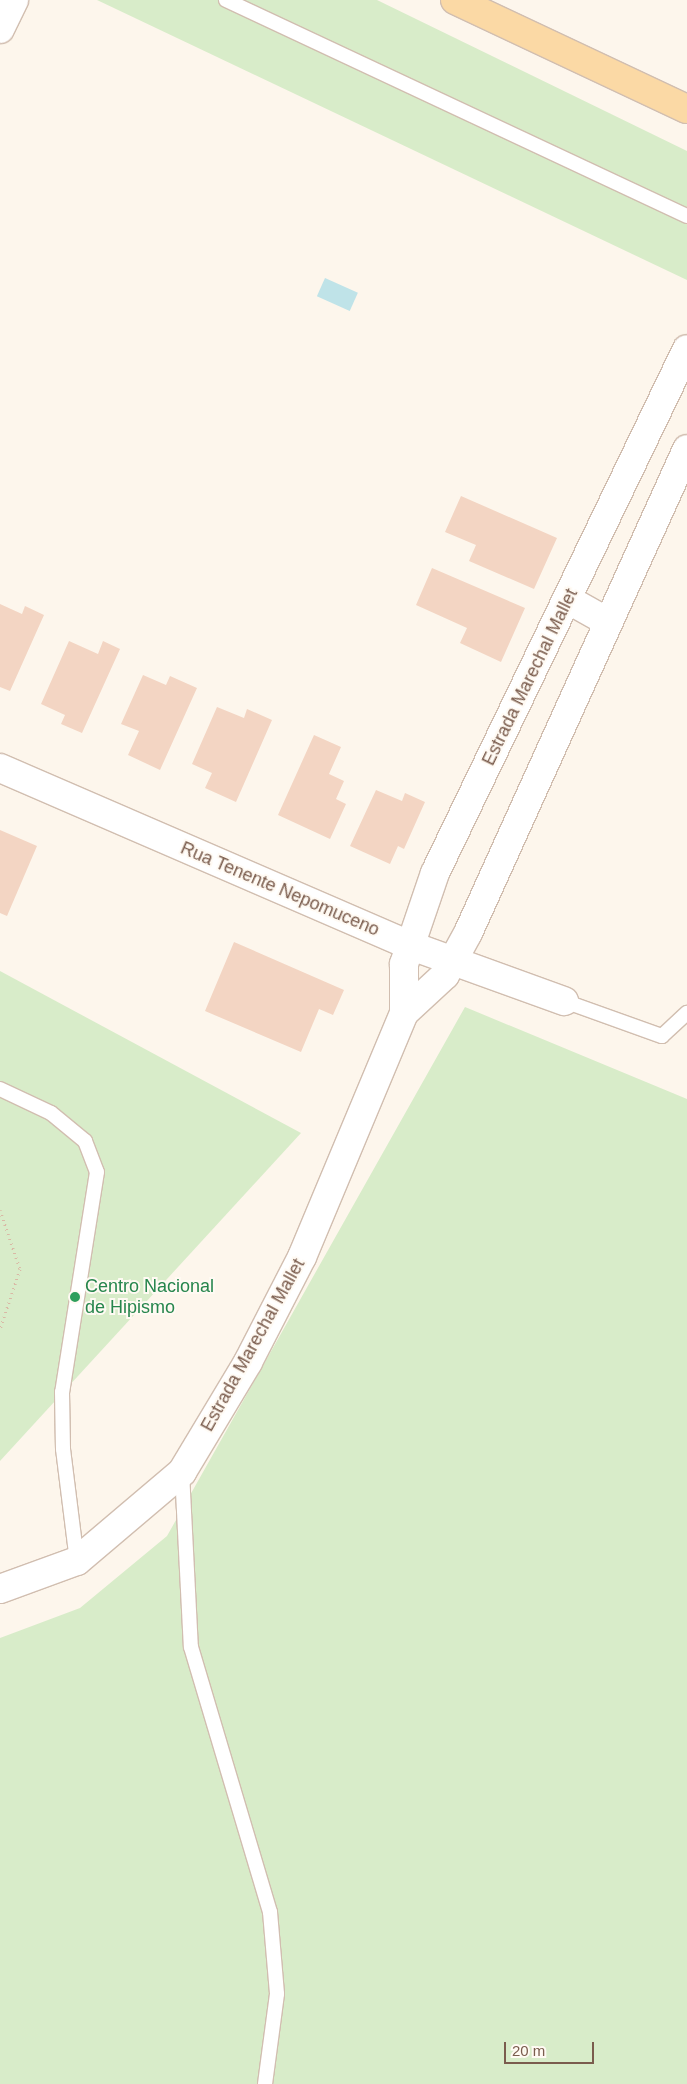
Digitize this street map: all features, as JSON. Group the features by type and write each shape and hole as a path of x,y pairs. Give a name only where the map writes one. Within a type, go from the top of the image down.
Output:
{"main road":[{"path":"455,0 687,109"}],"street":[{"path":"0,29 14,0"},
{"name":"Estrada Marechal Mallet","path":"0,1589 77,1561 182,1472 248,1362 302,1257 404,1013 404,964 435,873 687,349"},
{"name":"Estrada Marechal Mallet","path":"404,1013 432,990 453,962 687,449"},
{"path":"567,599 608,622"},
{"name":"Rua Tenente Nepomuceno","path":"0,768 409,945 564,1001"}],"lane":[{"path":"226,0 687,216"},
{"path":"564,1001 662,1036 687,1013"},
{"path":"0,1089 51,1113 85,1141 97,1172 62,1392 63,1449 77,1561"},
{"path":"182,1472 192,1647 270,1912 277,1994 265,2084"}],"path":[{"path":"0,1210 20,1269 0,1329"}],"green space":[{"path":"97,0 377,0 687,151 687,280"},
{"name":"Centro Nacional de Hipismo","path":"0,971 301,1133 0,1461"},
{"path":"465,1007 687,1099 687,2084 0,2084 0,1638 80,1608 167,1536"}],"water":[{"path":"325,278 358,293 350,311 317,296"}],"building":[{"path":"461,496 557,538 534,589 469,561 476,545 445,532"},
{"path":"432,568 525,608 501,662 460,643 467,628 416,605"},
{"path":"0,604 22,614 25,606 44,615 10,691 0,687"},
{"path":"69,641 98,654 103,641 120,649 82,733 61,724 65,715 41,704"},
{"path":"143,675 166,685 170,676 197,688 160,770 128,755 139,731 121,724"},
{"path":"217,707 244,718 247,709 272,720 236,802 205,788 212,773 192,764"},
{"path":"314,735 341,747 329,774 344,781 336,799 346,804 330,839 278,815"},
{"path":"376,790 402,801 405,793 425,802 404,849 398,846 390,864 350,846"},
{"path":"0,830 37,846 7,916 0,913"},
{"path":"234,942 344,990 333,1015 319,1009 301,1052 205,1011"}],"place":[{"name":"Centro Nacional de Hipismo","path":"75,1297"}]}
